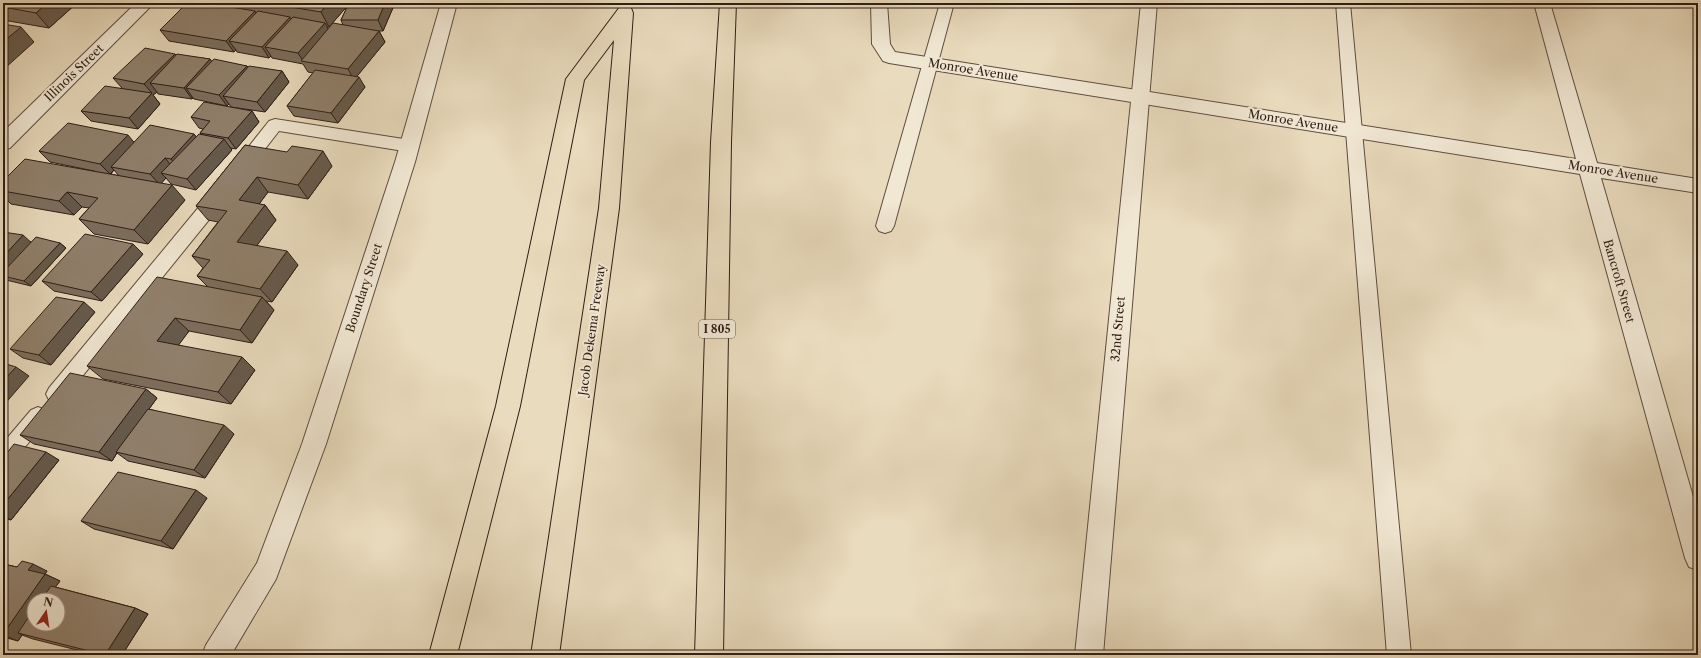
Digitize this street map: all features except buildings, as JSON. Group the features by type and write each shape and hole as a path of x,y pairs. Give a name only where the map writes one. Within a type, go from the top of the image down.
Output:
{"highway":[{"name":"I 805","path":"709,655 721,142 728,3"},
{"path":"443,655 508,406 575,79 626,8"},
{"name":"Jacob Dekema Freeway","path":"545,655 609,208 626,8"},
{"path":"710,629 712,655"}],"street":[{"name":"Illinois Street","path":"3,143 146,3"},
{"name":"Boundary Street","path":"216,655 267,570 314,444 410,146 449,3"},
{"name":"Monroe Avenue","path":"879,3 881,44 889,57 1698,186"},
{"name":"32nd Street","path":"1089,655 1148,3"},
{"name":"Bancroft Street","path":"1542,3 1698,558"}],"lane":[{"path":"885,226 929,63 947,3"},
{"path":"1343,3 1400,655"},
{"path":"3,459 276,125 410,146"}]}
